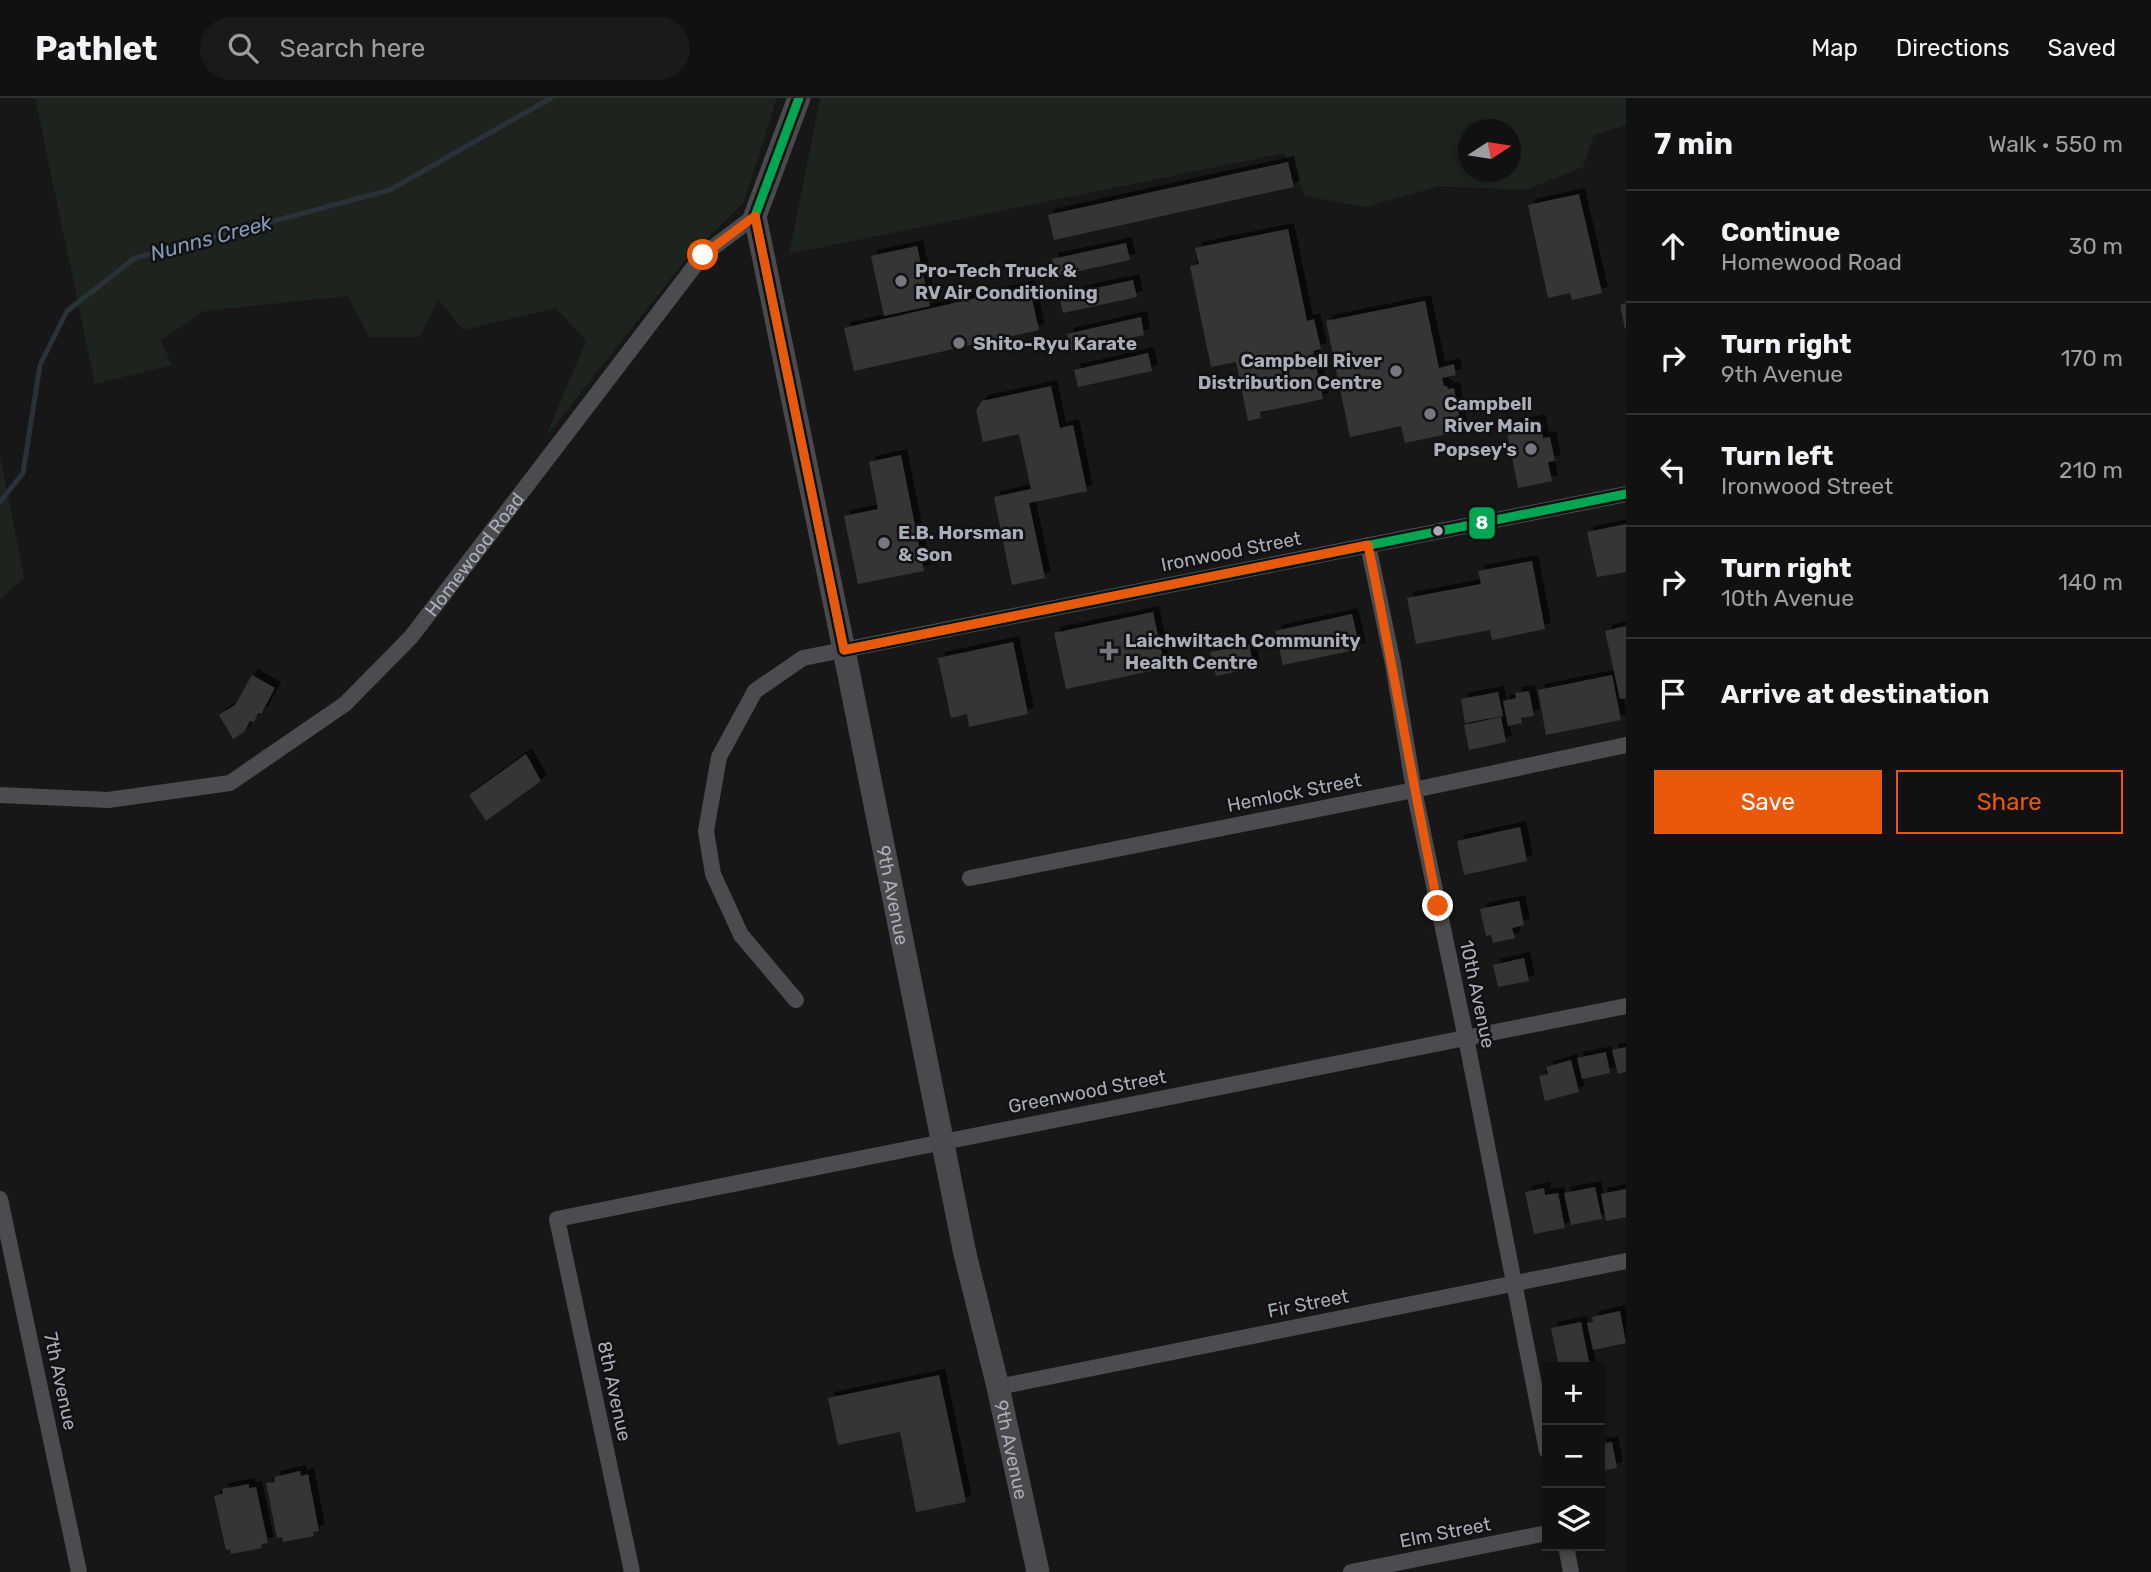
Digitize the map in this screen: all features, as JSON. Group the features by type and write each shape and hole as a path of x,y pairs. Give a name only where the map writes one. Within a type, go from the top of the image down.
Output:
{"main road":[{"path":"755,216 799,98"},
{"name":"9th Avenue","path":"755,216 965,1254 998,1387 1038,1572"}],"street":[{"name":"Homewood Road","path":"0,795 108,800 230,783 345,705 411,637 703,255 755,216"},
{"name":"Ironwood Street","path":"796,1000 741,935 713,874 706,831 719,757 755,691 803,658 1626,494"},
{"name":"10th Avenue","path":"1368,545 1393,664 1414,790 1542,1426"},
{"name":"Hemlock Street","path":"971,878 1626,745"},
{"name":"Greenwood Street","path":"557,1219 1626,1006"},
{"name":"7th Avenue","path":"0,1199 79,1572"},
{"name":"8th Avenue","path":"557,1219 632,1572"},
{"name":"Fir Street","path":"998,1387 1626,1261"},
{"name":"Elm Street","path":"1351,1572 1542,1534"},
{"path":"1567,1551 1571,1572"}],"shaded area":[{"path":"35,98 777,98 744,202 683,263 545,438 586,341 556,308 463,330 438,299 420,337 369,337 348,296 204,311 161,340 172,365 95,384"},
{"path":"820,98 1626,98 1626,125 1594,135 1583,167 1525,190 1440,186 1365,207 1305,196 1284,153 789,254"},
{"path":"0,456 24,578 0,599"}],"building":[{"path":"1288,162 1294,187 1054,240 1048,215"},
{"path":"1579,194 1602,293 1572,300 1570,293 1548,298 1528,205"},
{"path":"1288,229 1307,321 1314,319 1321,349 1313,351 1323,399 1260,412 1261,418 1248,421 1236,362 1211,367 1190,266 1199,264 1195,248"},
{"path":"1126,243 1130,260 1056,276 1052,259"},
{"name":"Pro-Tech Truck & RV Air Conditioning","path":"917,246 930,306 884,316 871,256"},
{"path":"1133,280 1137,297 1063,313 1059,296"},
{"path":"1029,286 1039,330 854,371 844,328"},
{"name":"Campbell River Distribution Centre","path":"1425,301 1439,368 1454,364 1456,375 1442,378 1444,386 1448,389 1454,388 1462,431 1405,443 1401,426 1350,437 1326,321"},
{"path":"1626,303 1626,329 1625,329 1620,305"},
{"path":"1141,317 1144,335 1070,351 1067,334"},
{"path":"1148,353 1152,371 1078,387 1074,370"},
{"path":"1051,386 1060,428 1073,425 1087,491 1029,503 1045,578 1012,585 994,497 1031,489 1019,434 983,442 976,410 982,401"},
{"name":"Popsey's","path":"1539,420 1543,438 1550,437 1555,461 1548,462 1552,481 1518,488 1506,427"},
{"name":"E.B. Horsman & Son","path":"901,455 924,571 858,584 844,516 878,509 869,462"},
{"path":"1626,524 1626,572 1597,577 1587,532"},
{"path":"1532,561 1545,629 1492,640 1490,630 1416,644 1407,598 1481,584 1478,571"},
{"name":"Laichwiltach Community Health Centre","path":"1153,612 1165,668 1066,689 1054,633"},
{"path":"1352,614 1360,649 1283,665 1275,631"},
{"path":"1626,626 1626,698 1620,699 1605,631"},
{"path":"1013,642 1028,714 969,727 967,714 951,718 938,658"},
{"path":"1249,644 1254,668 1216,676 1210,652"},
{"path":"252,675 275,688 261,714 258,713 254,722 250,721 244,732 233,739 219,715 235,705"},
{"path":"1612,675 1621,720 1546,735 1538,690"},
{"path":"1529,691 1534,716 1521,718 1522,723 1508,726 1503,701 1516,698 1515,693"},
{"path":"1498,692 1503,716 1465,723 1461,699"},
{"path":"1501,717 1506,742 1469,750 1464,725"},
{"path":"526,754 541,781 486,821 469,795"},
{"path":"1520,827 1527,861 1464,875 1457,841"},
{"path":"1519,901 1524,925 1512,928 1515,938 1493,943 1491,935 1486,936 1480,909"},
{"path":"1524,958 1529,981 1498,987 1493,965"},
{"path":"1626,1047 1626,1072 1618,1074 1612,1050"},
{"path":"1606,1052 1610,1073 1582,1079 1577,1058"},
{"path":"1571,1060 1579,1092 1545,1101 1539,1076 1548,1074 1546,1067"},
{"path":"1595,1187 1602,1219 1571,1225 1564,1193"},
{"path":"1544,1188 1545,1195 1558,1193 1565,1228 1534,1234 1525,1192"},
{"path":"1626,1189 1626,1217 1606,1221 1601,1194"},
{"path":"1620,1311 1626,1343 1593,1350 1587,1323 1593,1322 1592,1317"},
{"path":"1581,1322 1589,1362 1558,1362 1551,1328"},
{"path":"939,1375 966,1502 916,1512 900,1432 838,1445 828,1398"},
{"path":"1612,1442 1617,1468 1605,1470 1605,1443"},
{"path":"300,1471 301,1476 308,1474 319,1531 313,1532 314,1536 283,1542 282,1537 277,1538 266,1483 275,1482 274,1477"},
{"path":"249,1484 249,1488 256,1487 268,1543 261,1544 262,1548 231,1554 230,1549 226,1550 214,1496 223,1494 222,1489"}],"waterway":[{"name":"Nunns Creek","path":"0,502 23,473 40,365 67,311 135,258 390,190 551,98"}],"transit line":[{"name":"8","path":"755,216 799,98"},
{"name":"8","path":"755,216 844,650"},
{"name":"8","path":"844,650 1626,494"}],"place":[{"name":"Pro-Tech Truck & RV Air Conditioning","path":"901,281"},
{"name":"Shito-Ryu Karate","path":"959,343"},
{"name":"Campbell River Distribution Centre","path":"1396,371"},
{"name":"Campbell River Main","path":"1430,414"},
{"name":"Popsey's","path":"1531,449"},
{"name":"E.B. Horsman & Son","path":"884,543"},
{"name":"Laichwiltach Community Health Centre","path":"1109,651"}],"route":[{"path":"703,255 755,216 844,650 1368,545 1438,906"}]}
